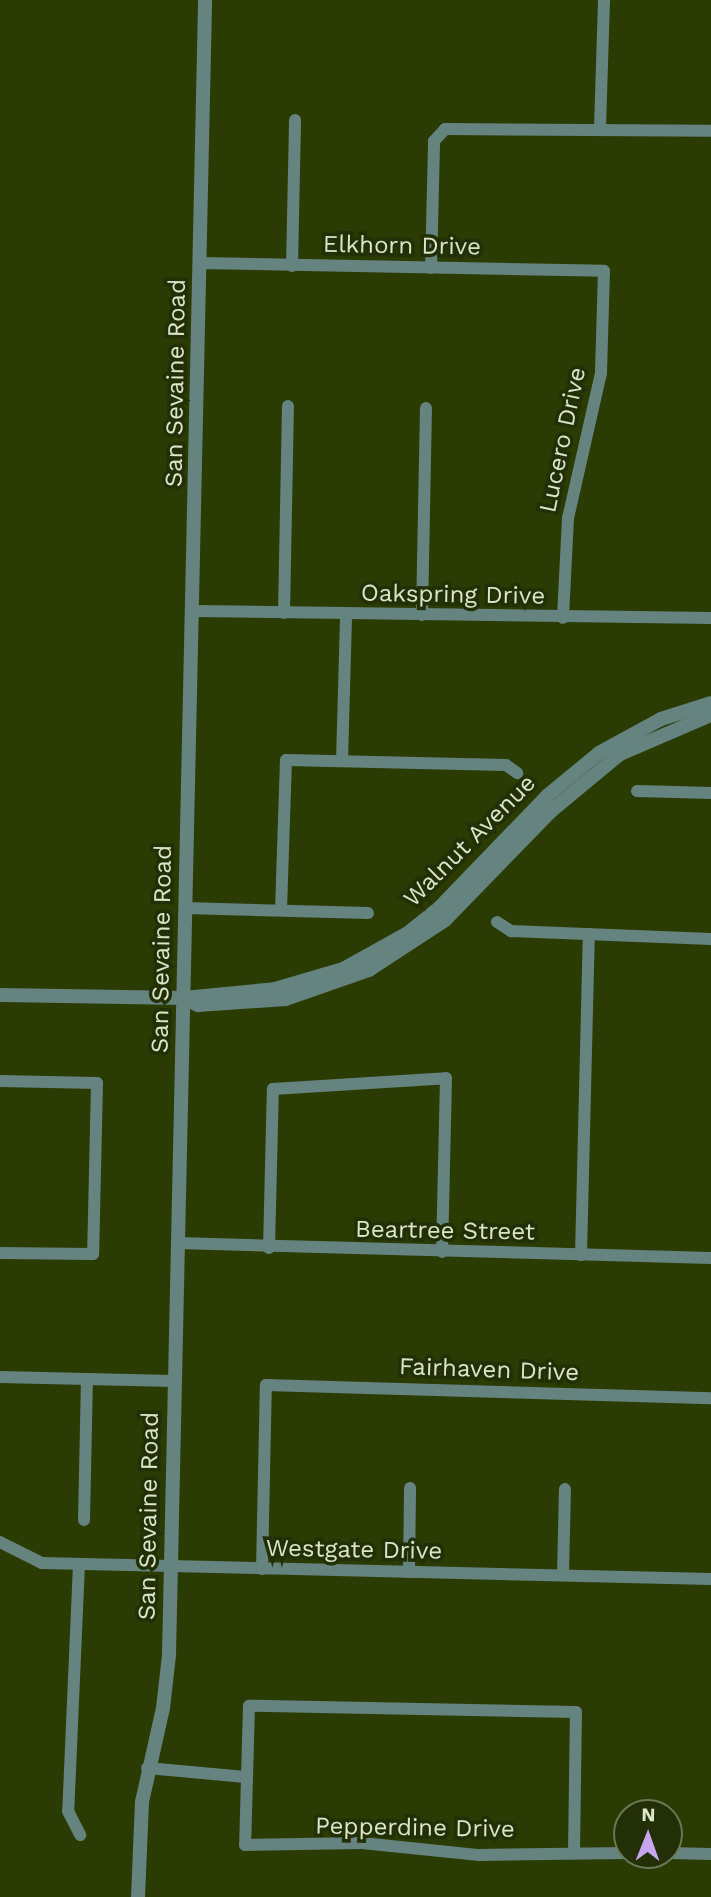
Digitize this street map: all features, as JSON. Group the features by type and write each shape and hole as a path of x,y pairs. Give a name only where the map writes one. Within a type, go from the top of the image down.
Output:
{"street":[{"name":"San Sevaine Road","path":"138,1897 148,1768 163,1708 172,1566 174,1381 195,611 205,0"},
{"path":"600,128 604,0"},
{"path":"292,266 295,120"},
{"path":"430,268 434,141 439,132 451,127 711,131"},
{"name":"Elkhorn Drive","path":"200,264 604,271"},
{"name":"Lucero Drive","path":"563,618 568,518 601,373 604,271"},
{"path":"284,613 288,406"},
{"path":"422,615 426,408"},
{"name":"Oakspring Drive","path":"195,611 711,618"},
{"path":"342,761 346,614"},
{"name":"Walnut Avenue","path":"0,995 184,998 286,986 368,957 438,908 574,771 661,719 711,702"},
{"path":"184,998 198,1005 286,999 369,971 445,920 551,811 620,754 711,715"},
{"path":"281,911 286,760 506,765 517,773"},
{"path":"637,791 711,793"},
{"path":"186,908 368,912"},
{"path":"497,922 512,931 711,940"},
{"path":"581,1255 589,934"},
{"path":"269,1248 273,1089 446,1077 442,1252"},
{"path":"0,1081 97,1083 93,1254 0,1253"},
{"name":"Beartree Street","path":"178,1243 269,1248 711,1258"},
{"path":"0,1377 174,1381"},
{"path":"84,1520 87,1379"},
{"name":"Fairhaven Drive","path":"262,1569 266,1385 711,1398"},
{"path":"409,1572 410,1488"},
{"path":"563,1575 565,1489"},
{"name":"Westgate Drive","path":"0,1542 42,1563 711,1579"},
{"path":"79,1564 68,1811 80,1835"},
{"path":"148,1768 246,1777 249,1706 576,1712 574,1852"},
{"name":"Pepperdine Drive","path":"246,1777 245,1845 393,1844 479,1855 613,1853"},
{"path":"683,1853 711,1854"}]}
